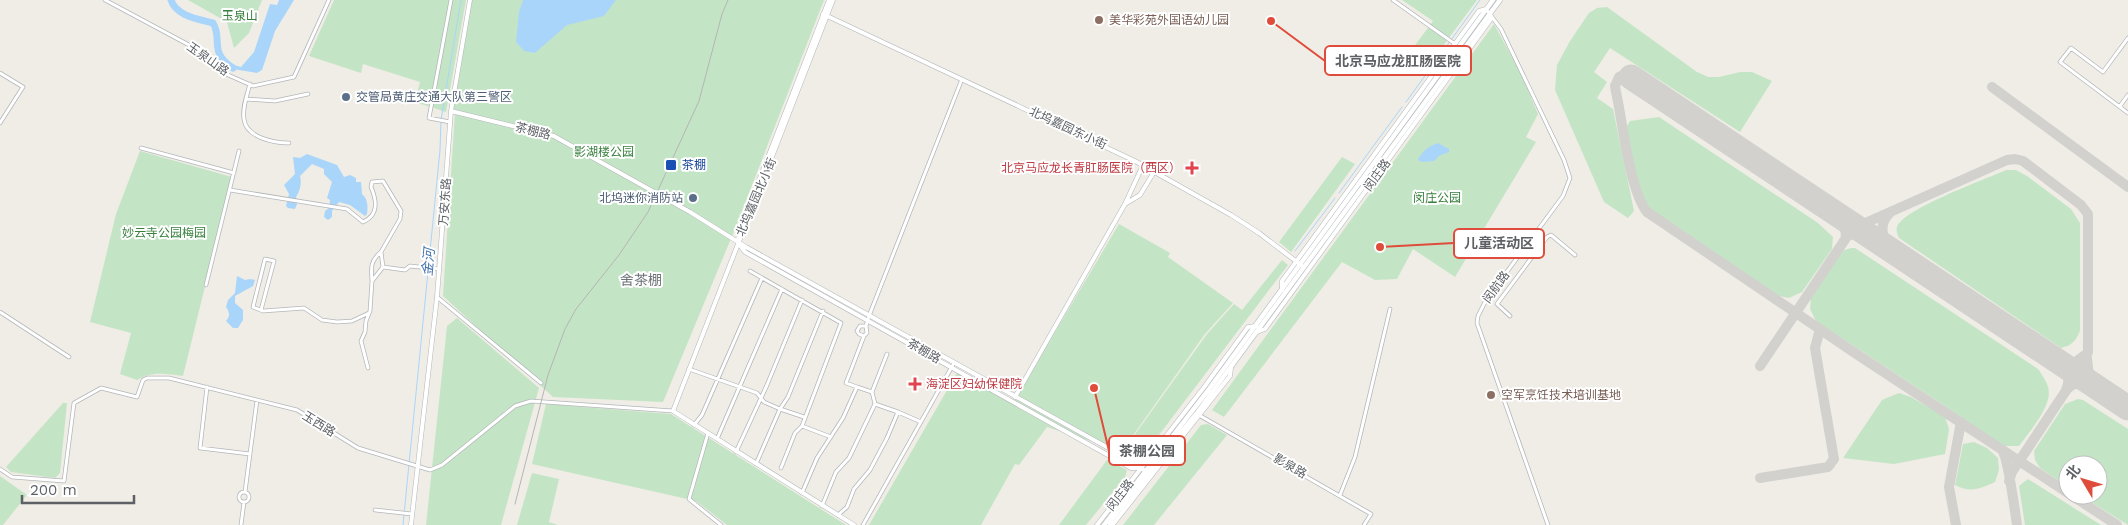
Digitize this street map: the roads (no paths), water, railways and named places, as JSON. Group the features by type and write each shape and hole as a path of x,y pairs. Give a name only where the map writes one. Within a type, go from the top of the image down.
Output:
{"main road":[{"name":"闵庄路","path":"1112,524 1111,520 1145,471 1199,414 1493,0"},
{"name":"闵庄路","path":"1104,525 1256,326 1299,263 1372,170 1500,0"}],"street":[{"name":"玉泉山路","path":"105,0 189,45 206,56 226,74 253,86 294,77 329,0"},
{"path":"450,122 429,118 451,0"},
{"name":"万安东路","path":"411,525 437,297 451,111 470,0"},
{"name":"北坞嘉园北小街","path":"825,15 829,0"},
{"name":"北坞嘉园北小街","path":"673,411 738,242 739,232 825,15 833,0"},
{"path":"1393,0 1452,42"},
{"name":"闵庄路","path":"1372,170 1452,42 1479,11 1486,9"},
{"name":"闵航路","path":"1486,9 1501,29 1564,160 1570,178 1564,196 1486,300 1478,316 1477,323 1548,525"},
{"name":"北坞嘉园东小街","path":"825,15 1097,141 1143,165 1238,220 1299,263"},
{"path":"2128,38 2103,72 2071,48 2060,62 2128,113"},
{"path":"0,73 23,87 0,123"},
{"path":"872,392 846,383 868,330 866,326 962,78"},
{"path":"250,84 244,120 252,132 269,140 289,144"},
{"path":"246,99 275,102 308,94"},
{"path":"2120,106 2128,96"},
{"name":"茶棚路","path":"451,111 554,136 690,212 738,242 745,252 869,318 1132,468 1145,471"},
{"path":"141,148 234,172"},
{"path":"206,285 239,151"},
{"path":"1014,399 1125,204 1143,165"},
{"path":"1125,204 1140,195 1154,172"},
{"path":"230,190 347,209 363,222 373,216 375,212 376,197 371,187 372,182 383,181 401,210 400,219 381,252 374,258 371,267 372,281 369,312 361,341 368,368"},
{"path":"1510,316 1497,304 1548,238 1552,235 1575,255"},
{"path":"372,281 383,267 381,252"},
{"path":"260,310 274,261 265,259 252,307 260,310 304,308 322,320 337,322 352,321 369,312"},
{"path":"383,267 405,270 410,266 439,269"},
{"path":"750,271 842,323 802,426 795,433 781,468"},
{"path":"694,425 702,415 762,278"},
{"path":"717,439 782,289"},
{"path":"437,297 541,383"},
{"path":"736,452 802,300"},
{"path":"1340,495 1355,457 1390,309"},
{"path":"756,464 780,409 788,397 823,311"},
{"path":"0,312 69,357"},
{"path":"864,336 857,331 860,326 866,326"},
{"path":"822,506 836,472 849,458 876,404 872,392 887,354"},
{"path":"863,525 953,365"},
{"path":"689,369 757,393 764,402 804,417"},
{"name":"玉西路","path":"0,469 12,477 64,482 74,403 94,390 101,388 138,398 143,380 147,378 169,378 297,410 358,448 418,468 430,470 442,465 515,406 531,401 673,411"},
{"path":"206,387 200,448 250,454"},
{"path":"802,493 817,458 843,418 857,387"},
{"path":"241,525 244,502 249,497 245,492 257,400"},
{"path":"876,404 921,422"},
{"path":"673,411 854,525"},
{"path":"838,515 847,507 854,488 870,470 898,412"},
{"name":"闵庄路","path":"1112,524 1199,414"},
{"name":"影泉路","path":"1199,414 1371,514 1364,525"},
{"path":"802,426 831,437"},
{"path":"708,433 689,499 721,525"},
{"name":"闵庄路","path":"1097,525 1145,471"},
{"path":"244,502 239,497 241,492 245,492"},
{"path":"375,510 412,514"}],"water":[{"path":"279,0 294,0 275,31 262,70 257,73 233,69 234,65 241,67 254,52 270,4 277,5"},
{"path":"523,0 616,0 604,16 567,25 535,53 524,51 516,42 519,12"},
{"path":"1438,143 1449,149 1449,152 1439,156 1434,161 1422,162 1418,160 1426,149"},
{"path":"307,154 337,165 344,177 350,175 356,178 356,182 361,182 362,194 367,206 367,214 365,216 350,205 339,202 332,211 332,217 328,220 324,217 325,211 329,208 330,200 327,198 332,182 324,174 324,169 312,164 300,176 301,184 296,197 297,204 295,209 286,206 289,194 284,185 295,174 293,157 300,158"},
{"path":"237,276 245,280 255,280 253,286 235,296 235,303 243,310 243,320 238,328 233,328 226,321 229,314 226,307 228,300 235,293"}],"waterway":[{"path":"171,0 178,10 183,13 213,23 216,29 218,51 225,62 233,68"},
{"name":"金河","path":"403,525 440,150 441,120 461,0"},
{"path":"1406,102 1480,0"},
{"path":"1339,193 1402,107"},
{"path":"1295,251 1335,198"}],"tram line":[{"path":"515,504 548,375 565,329 576,309 619,255 648,212 699,101 722,14 728,0"}],"place":[{"name":"美华彩苑外国语幼儿园","path":"1099,20"},
{"name":"北京马应龙肛肠医院","path":"1271,21"},
{"name":"交管局黄庄交通大队第三警区","path":"346,97"},
{"name":"茶棚","path":"671,165"},
{"name":"北京马应龙长青肛肠医院（西区）","path":"1192,168"},
{"name":"北坞迷你消防站","path":"693,198"},
{"name":"儿童活动区","path":"1380,247"},
{"name":"海淀区妇幼保健院","path":"915,384"},
{"name":"茶棚公园","path":"1094,388"},
{"name":"空军烹饪技术培训基地","path":"1491,395"}],"district":[{"name":"舍茶棚","path":"641,280"}],"park label":[{"name":"玉泉山","path":"240,16"},
{"name":"影湖楼公园","path":"604,152"},
{"name":"闵庄公园","path":"1437,198"},
{"name":"妙云寺公园梅园","path":"164,233"}]}
